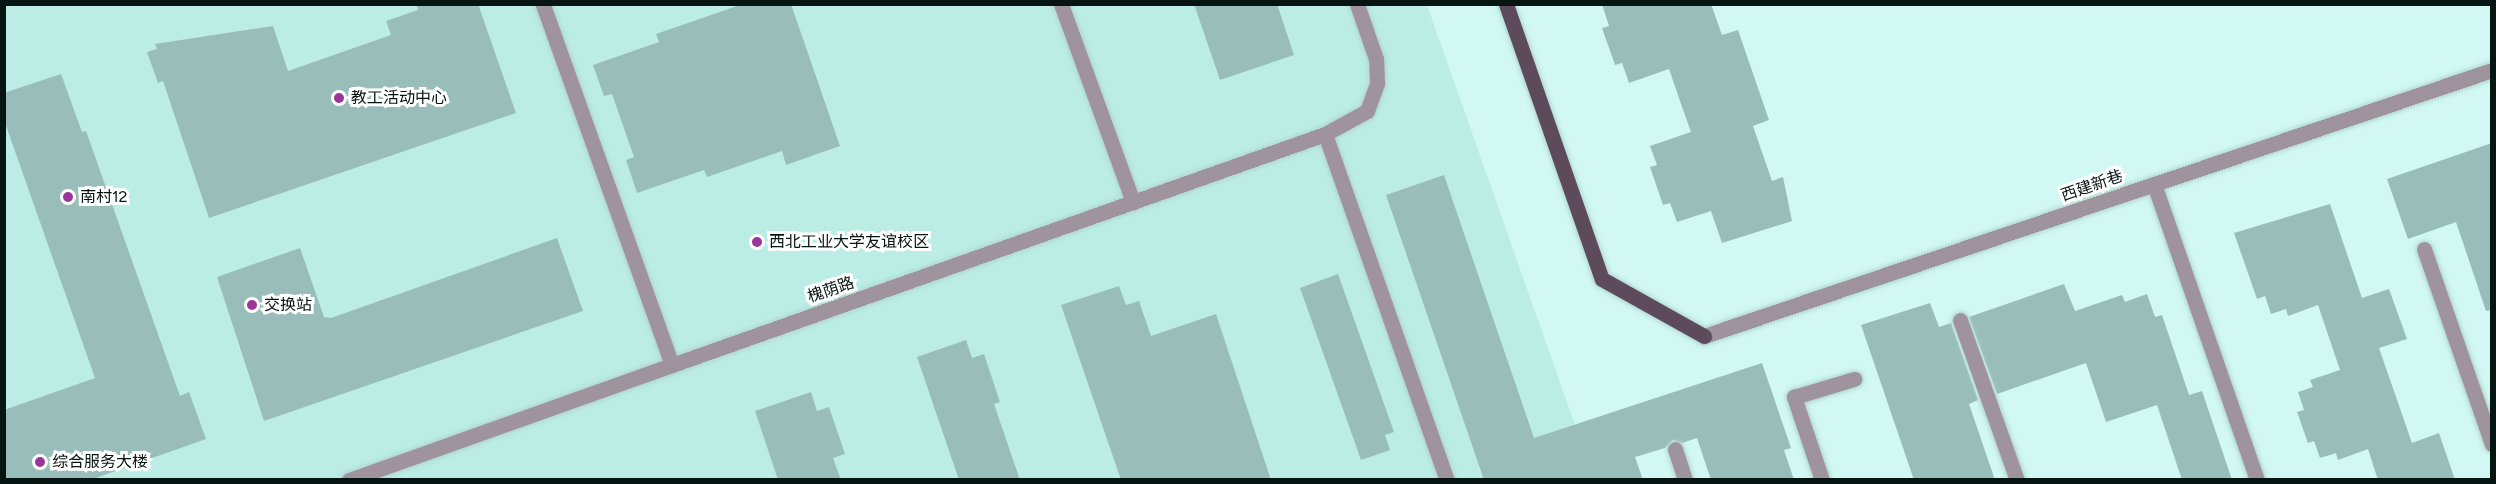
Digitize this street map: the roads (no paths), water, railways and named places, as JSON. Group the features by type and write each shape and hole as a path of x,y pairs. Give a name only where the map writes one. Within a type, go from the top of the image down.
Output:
{"main road":[{"path":"1506,4 1602,279 1704,336"}],"street":[{"path":"543,4 672,365"},
{"path":"1061,4 1133,202"},
{"name":"槐荫路","path":"349,480 1324,134 1367,111 1377,83 1376,59 1357,4"},
{"name":"西建新巷","path":"1704,336 2492,70"},
{"path":"1324,134 1447,480"},
{"path":"2154,184 2257,480"},
{"path":"2424,249 2489,426 2492,444"},
{"path":"1960,320 2017,480"},
{"path":"1822,480 1794,397 1854,379"},
{"path":"1675,449 1685,480"}],"place":[{"name":"教工活动中心","path":"339,98"},
{"name":"南村12","path":"68,197"},
{"name":"西北工业大学友谊校区","path":"757,242"},
{"name":"交换站","path":"252,305"},
{"name":"综合服务大楼","path":"40,462"}]}
